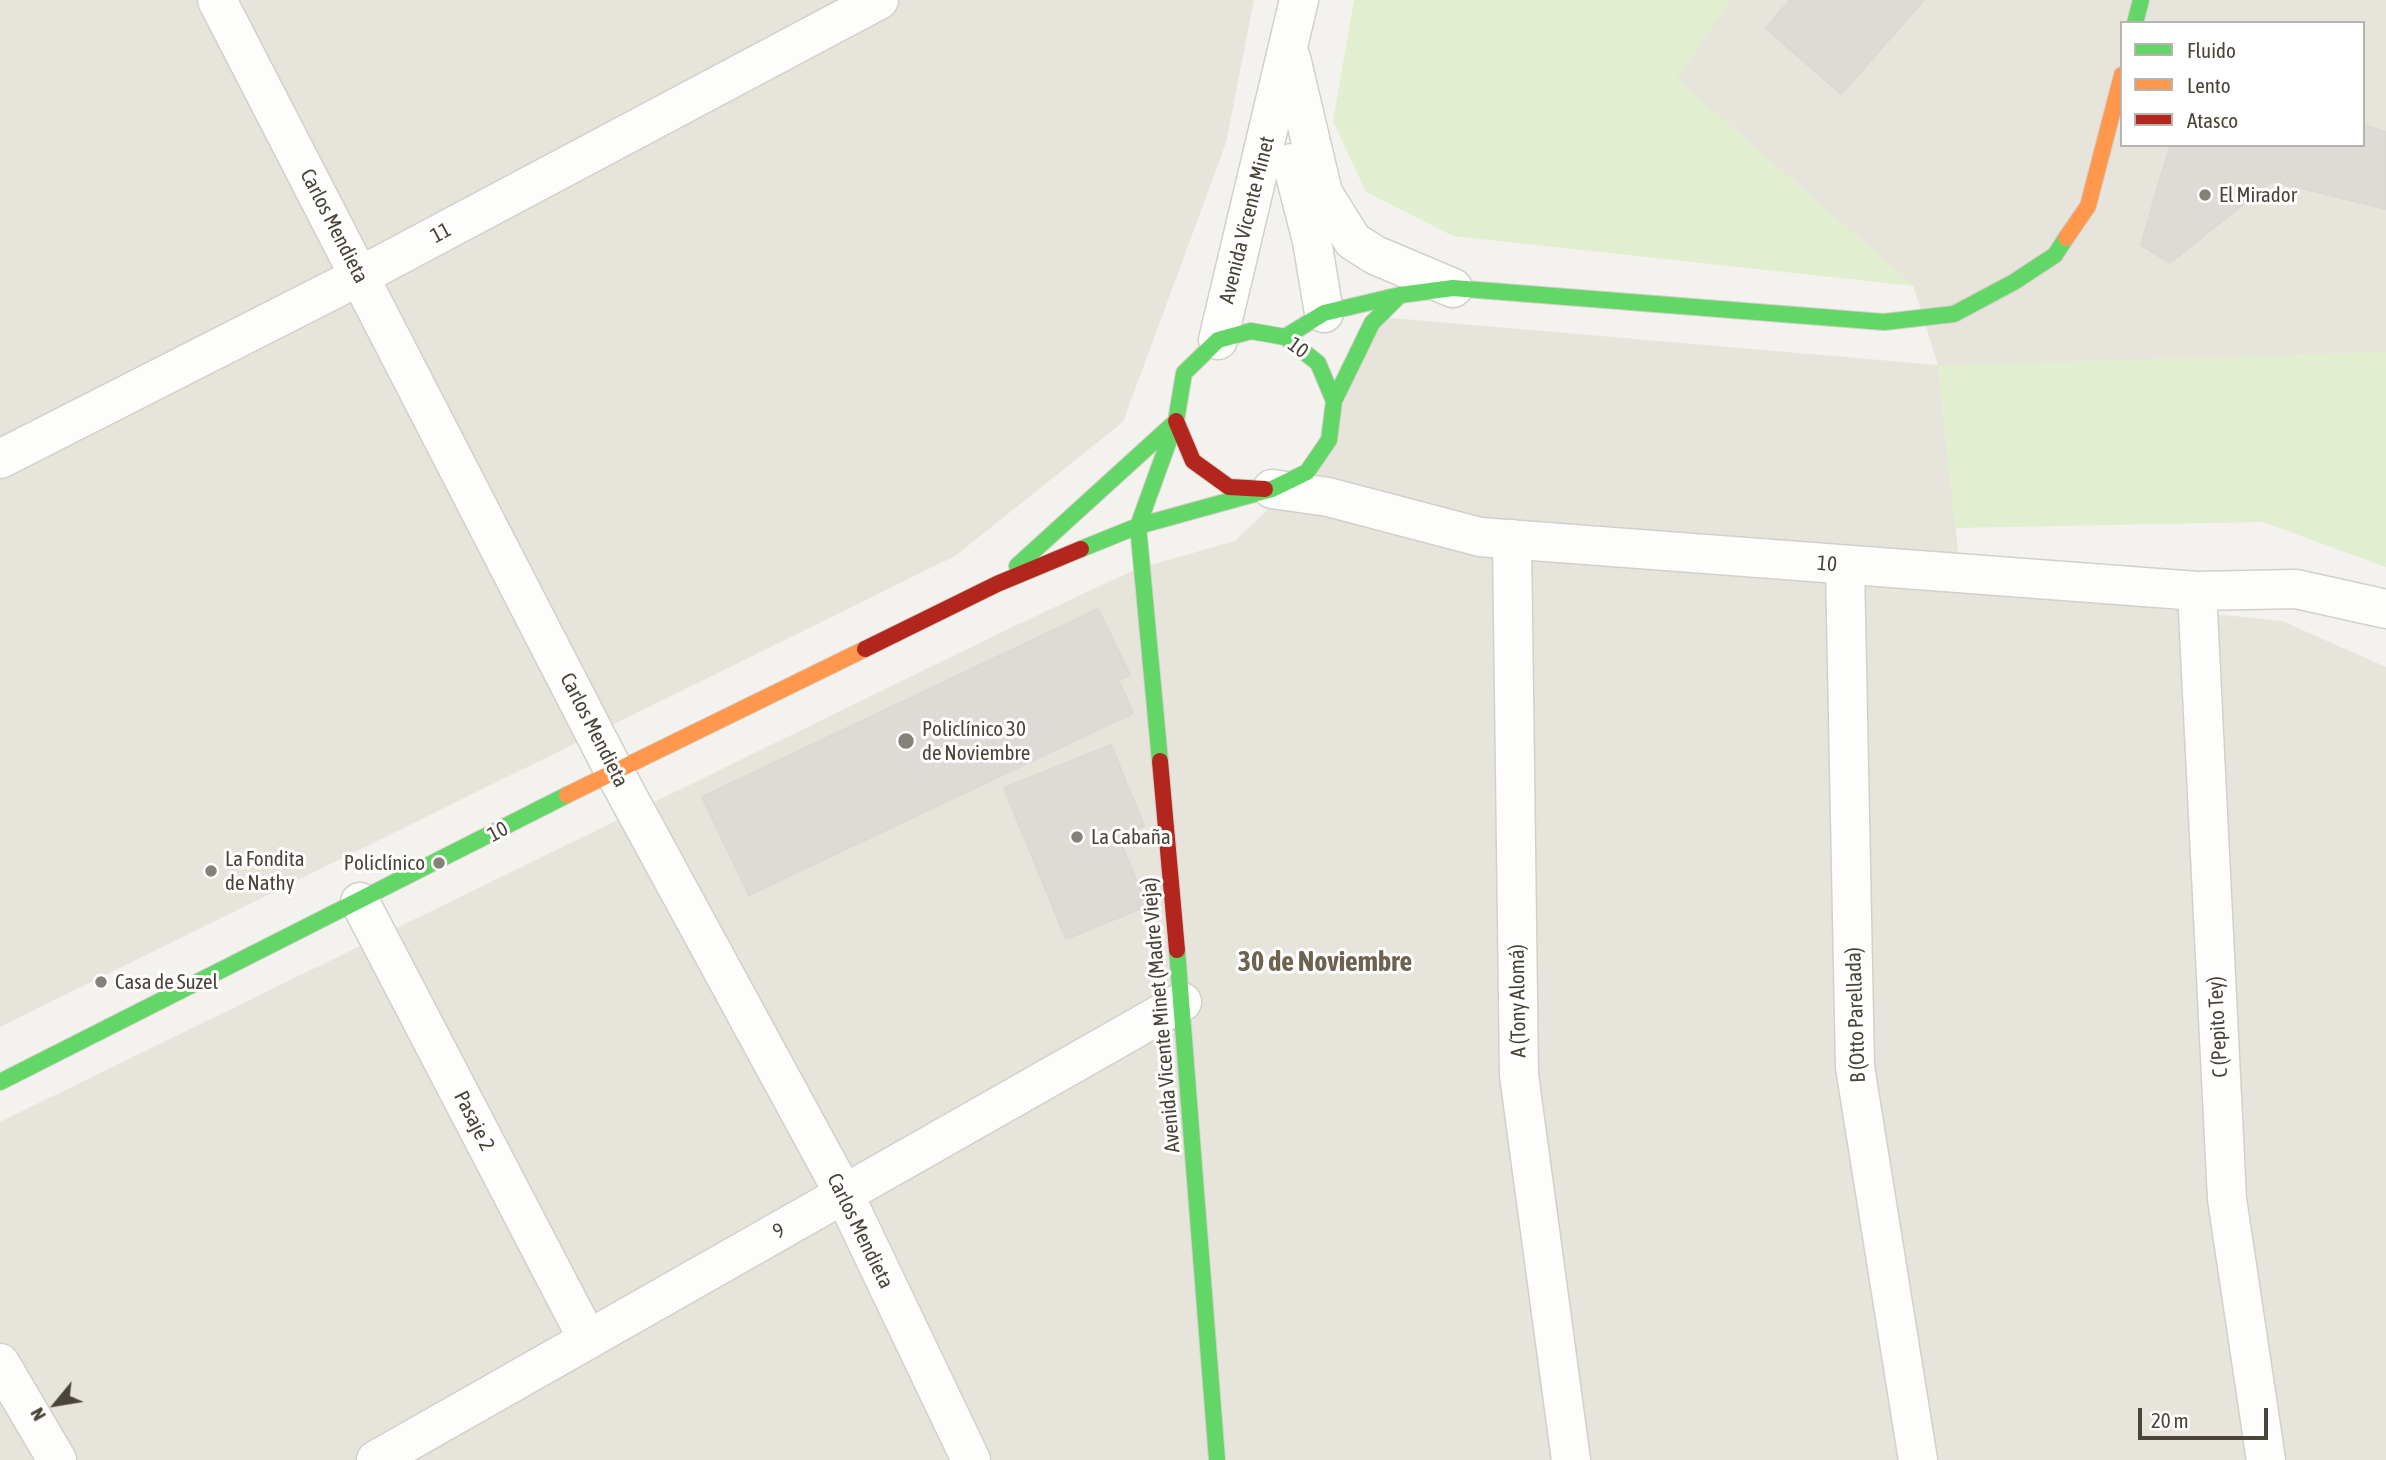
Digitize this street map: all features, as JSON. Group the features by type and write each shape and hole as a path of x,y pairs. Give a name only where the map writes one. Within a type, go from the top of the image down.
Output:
{"main road":[{"path":"2136,21 2141,0"},
{"path":"1285,337 1324,313 1400,295 1452,288 1884,322 1954,314 2014,282 2055,255 2088,206 2120,83"},
{"path":"1334,401 1372,323 1400,295"},
{"name":"10","path":"0,1082 614,771 997,584 1138,526 1272,489 1307,472 1329,440 1334,401 1318,363 1285,337 1251,331 1218,340 1184,373 1176,421 1193,461 1229,487 1272,489"},
{"path":"1138,526 1176,421"},
{"name":"10","path":"997,584 1176,421"},
{"name":"Avenida Vicente Minet (Madre Vieja)","path":"1138,526 1182,1002 1217,1460"}],"street":[{"name":"Carlos Mendieta","path":"217,0 614,771 844,1194 971,1460"},
{"name":"11","path":"0,459 360,276 879,0"},
{"name":"Avenida Vicente Minet","path":"1218,340 1300,0"},
{"path":"1289,47 1323,193 1353,241 1375,255 1452,288"},
{"name":"Avenida Vicente Minet","path":"1277,100 1312,241 1324,313"},
{"name":"10","path":"1272,489 1328,497 1480,537 2197,591 2296,589 2386,609"},
{"name":"A (Tony Alomá)","path":"1512,539 1519,1075 1571,1460"},
{"name":"B (Otto Parellada)","path":"1845,566 1855,1066 1918,1460"},
{"name":"C (Pepito Tey)","path":"2197,591 2227,1199 2266,1460"},
{"name":"Pasaje 2","path":"360,902 588,1340"},
{"name":"9","path":"376,1460 1182,1002"},
{"path":"0,1363 57,1460"}],"shaded area":[{"path":"0,0 1254,0 1226,143 1123,422 955,556 0,1027"},
{"path":"1731,0 2386,0 2386,352 1938,366 1962,588 2282,621 2386,667 2386,1460 0,1460 0,1122 1006,630 1136,569 1235,541 1321,457 1380,317 1938,365 1913,285 1676,79"}],"green space":[{"path":"1354,0 1731,0 1677,79 1914,286 1453,236 1366,192 1333,121"},
{"path":"2386,352 2386,567 2263,522 1955,528 1938,365"}],"building":[{"path":"1790,0 1924,0 1841,94 1766,28"},
{"name":"El Mirador","path":"2365,126 2386,132 2386,209 2272,181 2170,263 2141,245 2169,147 2365,147"},
{"path":"1098,609 1130,675 1118,680 1133,713 749,895 702,797"},
{"path":"1111,745 1144,826 1118,836 1147,906 1066,939 1004,788"}],"traffic: fast":[{"path":"2136,21 2141,0"},
{"path":"1285,337 1324,313 1400,295 1453,288 1884,322 1954,314 2014,282 2055,255 2066,238"},
{"path":"1334,401 1372,323 1400,295"},
{"path":"1081,549 1138,526 1272,489 1307,472 1329,440 1334,401 1318,363 1285,337 1251,331 1218,340 1184,373 1176,421 1138,526 1160,761"},
{"path":"1017,566 1172,425"},
{"path":"0,1082 567,795"},
{"path":"1177,950 1217,1460"}],"traffic: slow":[{"path":"2066,238 2088,206 2120,83"},
{"path":"567,795 865,649"}],"traffic: jam":[{"path":"1176,421 1193,461 1229,487 1265,489"},
{"path":"865,649 997,584 1081,549"},
{"path":"1160,761 1177,950"}],"place":[{"name":"El Mirador","path":"2205,195"},
{"name":"Policlínico 30 de Noviembre","path":"906,741"},
{"name":"La Cabaña","path":"1077,837"},
{"name":"Policlínico","path":"439,863"},
{"name":"La Fondita de Nathy","path":"211,871"},
{"name":"Casa de Suzel","path":"101,982"}],"district":[{"name":"30 de Noviembre","path":"1325,962"}]}
